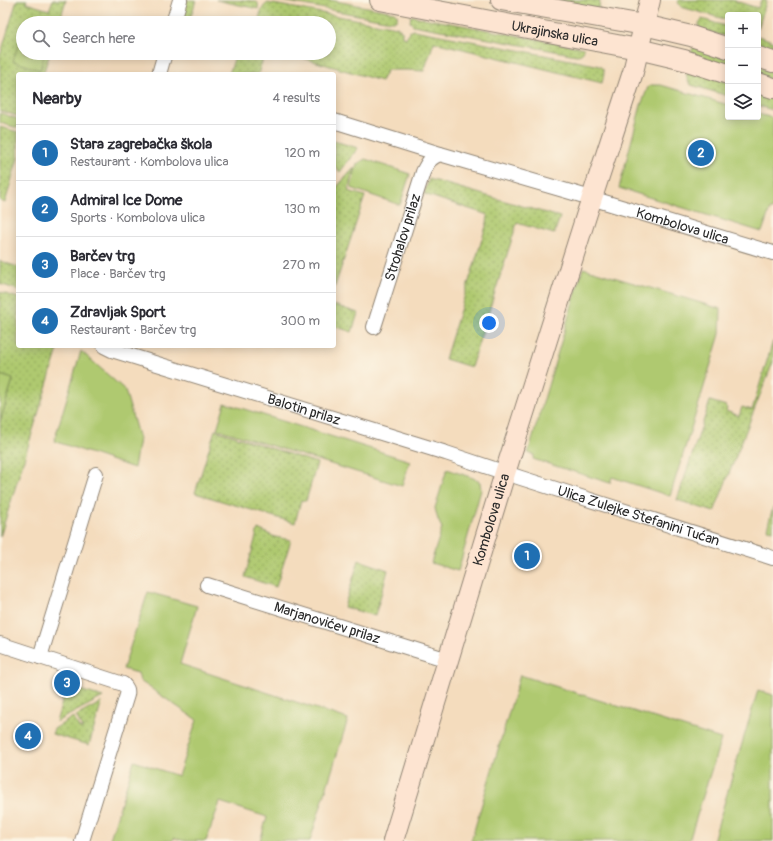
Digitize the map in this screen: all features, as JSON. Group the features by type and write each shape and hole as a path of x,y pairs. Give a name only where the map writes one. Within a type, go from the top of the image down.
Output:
{"street":[{"path":"175,16 180,0"},
{"name":"Ukrajinska ulica","path":"380,0 638,49 684,60 725,73"},
{"name":"Ukrajinska ulica","path":"502,0 644,25 690,36 725,47"},
{"name":"Kombolova ulica","path":"393,841 505,473 591,198 633,72 650,0"},
{"path":"761,58 773,62"},
{"path":"160,72 163,60"},
{"path":"761,84 773,88"},
{"path":"336,122 591,198"},
{"name":"Strohalov prilaz","path":"374,326 423,172 432,157 440,154"},
{"name":"Kombolova ulica","path":"591,198 773,253"},
{"name":"Balotin prilaz","path":"108,348 505,473"},
{"name":"Ulica Zulejke Stefanini Tućan","path":"505,473 773,558"},
{"path":"40,657 96,474"},
{"name":"Marjanovićev prilaz","path":"207,585 448,660"},
{"path":"0,644 123,684 126,688 127,692 82,841"}],"green space":[{"path":"17,0 27,0 26,3 49,10 53,0 66,0 61,16 16,16 16,60 48,60 44,72 16,72 16,115 0,111 0,56"},
{"path":"185,0 196,0 191,16 181,16"},
{"path":"216,0 254,1 258,4 258,9"},
{"path":"277,0 330,0 394,12 397,15 397,19 390,21"},
{"path":"531,0 600,0 599,10"},
{"path":"678,0 732,0 758,8 761,0 766,0 761,19 761,12 725,12 725,19 681,7"},
{"path":"268,3 397,27 402,31 402,37 406,38 409,32 414,30 596,65 602,68 604,72 602,83 434,42 424,71 387,70 381,81 310,60 336,60 336,16 259,16"},
{"path":"411,16 584,48 584,50 579,55 576,55 413,25 410,22"},
{"path":"702,19 725,26 725,36 699,29 700,21"},
{"path":"761,37 773,41 773,51 761,47"},
{"path":"693,47 725,57 725,66 691,54"},
{"path":"16,52 16,60 43,60 40,70 13,61"},
{"path":"234,60 263,60 259,72 230,72"},
{"path":"761,68 773,72 773,80 761,77"},
{"path":"687,70 725,81 725,95 691,85 687,78"},
{"path":"651,85 661,85 725,104 725,120 761,120 761,115 773,118 773,209 770,209 762,232 619,188 641,105 648,87"},
{"path":"761,92 773,95 773,110 761,107"},
{"path":"0,113 16,118 16,127 0,123"},
{"path":"0,127 16,131 16,165 5,203 0,201"},
{"path":"336,142 358,148 340,172 336,167"},
{"path":"365,159 410,174 400,205 351,188 357,164"},
{"path":"354,168 348,191 365,196 336,283 336,188"},
{"path":"429,179 560,217 554,234 517,223 471,367 445,359 487,223 488,215 424,194"},
{"path":"0,261 16,266 16,289 0,284"},
{"path":"583,268 721,309 720,334 670,496 612,477 610,483 533,459 534,455 528,453"},
{"path":"0,292 16,297 16,348 58,348 0,537 0,422 13,379 0,375"},
{"path":"336,306 358,313 352,332 336,327"},
{"path":"773,341 773,362 714,512 677,500 710,401 726,406 726,411 739,416 742,407 752,410"},
{"path":"81,351 125,390 139,439 134,468 54,441"},
{"path":"0,375 13,379 0,422"},
{"path":"225,403 410,461 402,486 217,429"},
{"path":"215,430 317,463 306,501 301,500 295,523 195,493"},
{"path":"447,469 480,482 481,490 458,571 431,563 442,528 435,508"},
{"path":"773,507 773,530 767,529"},
{"path":"258,529 275,537 291,540 276,587 245,577"},
{"path":"359,560 388,570 375,616 344,607"},
{"path":"148,592 197,606 180,664 348,719 310,841 260,841 267,817 220,802 206,841 185,841 174,838 172,841 118,841 110,839 134,761 178,776 197,720 140,681 138,673 123,669"},
{"path":"520,675 721,739 689,841 471,841"},
{"path":"67,686 103,697 56,722"},
{"path":"758,690 773,695 773,841 713,841"},
{"path":"102,702 89,745 52,734 54,729 73,717 80,729 83,728 76,716"}],"place":[{"name":"Admiral Ice Dome","path":"701,153"},
{"name":"Stara zagrebačka škola","path":"527,556"},
{"name":"Barčev trg","path":"67,683"},
{"name":"Zdravljak Sport","path":"28,736"}]}
